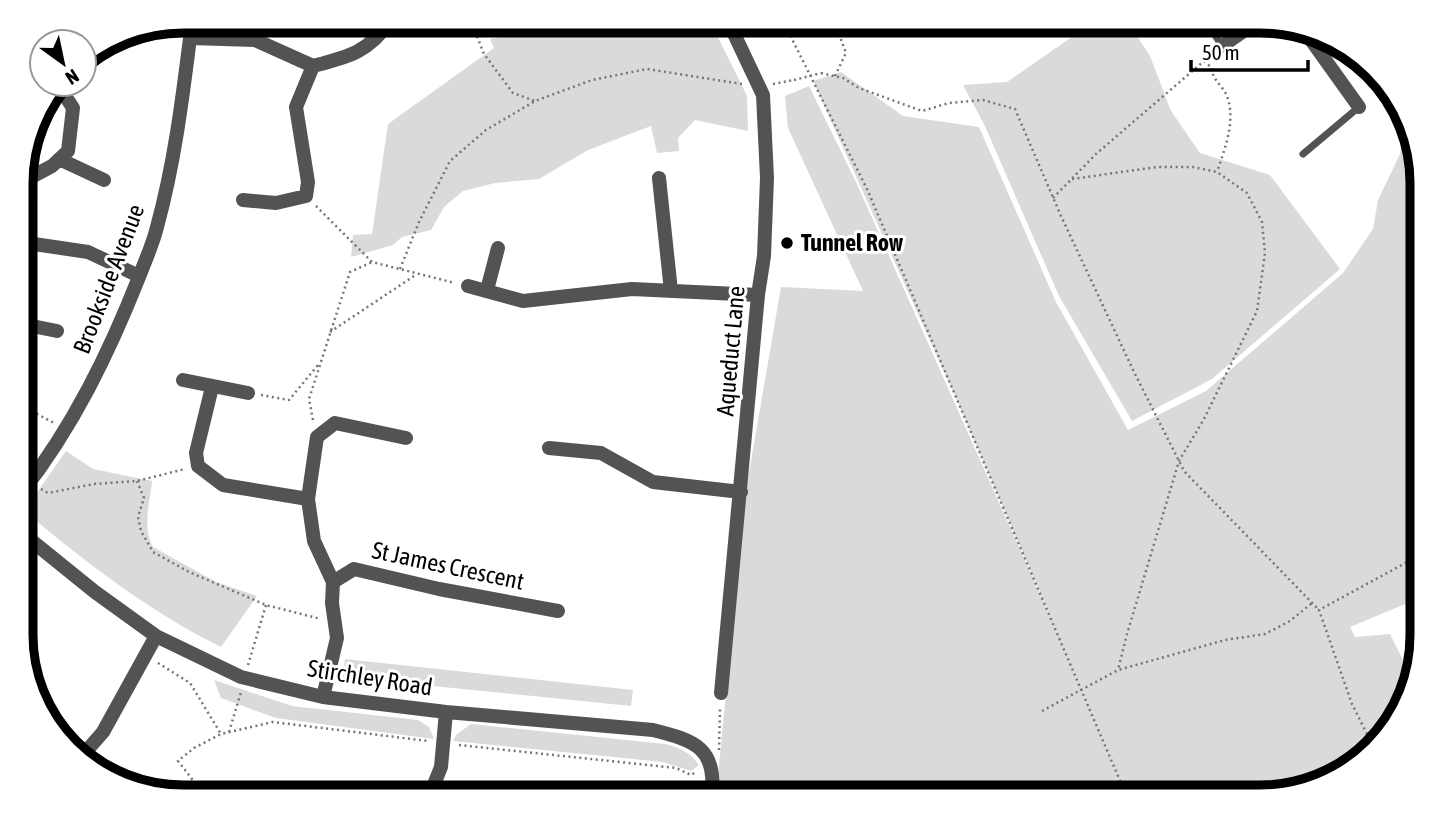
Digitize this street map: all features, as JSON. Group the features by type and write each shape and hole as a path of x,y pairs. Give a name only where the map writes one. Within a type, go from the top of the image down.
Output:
{"street":[{"name":"Aqueduct Lane","path":"721,693 758,295 764,256 767,178 763,95 734,33"},
{"path":"1222,46 1241,33"},
{"name":"Brookside Avenue","path":"33,476 82,402 121,323 157,230 176,145 190,34"},
{"path":"190,38 255,40 313,66 358,52 382,34"},
{"path":"1314,44 1359,107"},
{"path":"243,200 276,203 306,196 308,182 296,107 313,66"},
{"path":"34,175 68,151 73,108 66,98"},
{"path":"59,159 104,180"},
{"path":"659,178 671,291"},
{"path":"33,244 88,252 139,276"},
{"path":"487,290 498,248"},
{"path":"468,286 523,301 632,289 758,295"},
{"path":"33,326 57,331"},
{"path":"183,380 248,393"},
{"path":"212,387 196,453 198,466 223,485 308,499"},
{"path":"323,697 337,638 332,603 333,582 314,541 308,499 317,437 335,423 405,438"},
{"path":"549,448 601,453 653,482 741,492"},
{"name":"Stirchley Road","path":"33,542 95,592 156,636 241,677 323,697 446,712 653,730 685,738 699,747 710,762 713,785"},
{"name":"St James Crescent","path":"333,582 354,569 439,589 558,611"},
{"path":"88,750 103,732 156,636"},
{"path":"434,785 441,767 446,712"}],"lane":[{"path":"1214,33 1222,46"},
{"path":"1303,154 1359,107"}],"path":[{"path":"789,33 867,189 1122,784"},
{"path":"835,76 846,52 840,33"},
{"path":"476,34 484,54 513,93 535,101"},
{"path":"1053,198 1096,154 1222,46"},
{"path":"1204,61 1212,68 1212,75 1227,94 1232,119 1217,172"},
{"path":"400,269 419,222 450,160 486,130 535,101 592,80 647,69 759,87 821,74 843,78 859,88 922,111 949,103 983,100 1015,109 1134,372 1184,471 1319,610 1352,704 1369,738"},
{"path":"1072,179 1157,167 1193,167 1217,172 1247,193 1262,222 1265,253 1257,311 1204,419 1179,461 1118,670"},
{"path":"306,196 372,262 468,286"},
{"path":"317,437 309,399 320,362 350,272 372,262"},
{"path":"330,332 418,274"},
{"path":"248,393 289,400 320,362"},
{"path":"33,412 57,425"},
{"path":"33,489 48,493 94,484 137,481 198,466"},
{"path":"137,481 144,498 138,517 141,531 153,552 189,572 265,605 335,623"},
{"path":"1319,610 1409,561"},
{"path":"1042,711 1118,670 1225,640 1265,634 1290,621 1312,603"},
{"path":"248,665 265,605"},
{"path":"145,655 190,683 221,734"},
{"path":"229,732 241,690"},
{"path":"719,753 721,693"},
{"path":"197,785 178,761 194,748 221,734 273,722 676,768 691,775 701,769"}],"shaded area":[{"path":"1075,33 1135,33 1150,56 1171,111 1200,153 1270,175 1340,269 1212,379 1132,421 1059,296 984,124 963,85 1007,82"},
{"path":"520,34 716,34 747,96 748,131 695,120 678,138 679,151 657,153 651,126 588,150 539,179 495,183 463,191 444,207 431,230 402,237 393,245 351,257 353,235 372,234 388,124 494,48 490,39"},
{"path":"841,72 903,116 979,127 1056,302 1128,430 1206,391 1343,273 1373,229 1378,200 1400,154 1403,140 1409,174 1409,602 1350,627 1355,637 1390,634 1406,667 1390,710 1366,741 1351,754 1335,765 1298,780 1269,784 717,785 745,496 781,287 863,291 788,128 785,96 809,86 857,184 1060,639 955,396 813,81"},
{"path":"66,451 93,469 152,481 147,523 153,547 216,582 257,596 221,647 168,618 94,567 33,518 33,498"},
{"path":"345,659 633,690 631,706 343,677"},
{"path":"214,680 292,706 418,720 429,727 434,739 276,718 221,698"},
{"path":"471,724 665,744 684,751 699,765 691,771 663,762 453,741 456,735"}],"place":[{"name":"Tunnel Row","path":"787,243"}]}
